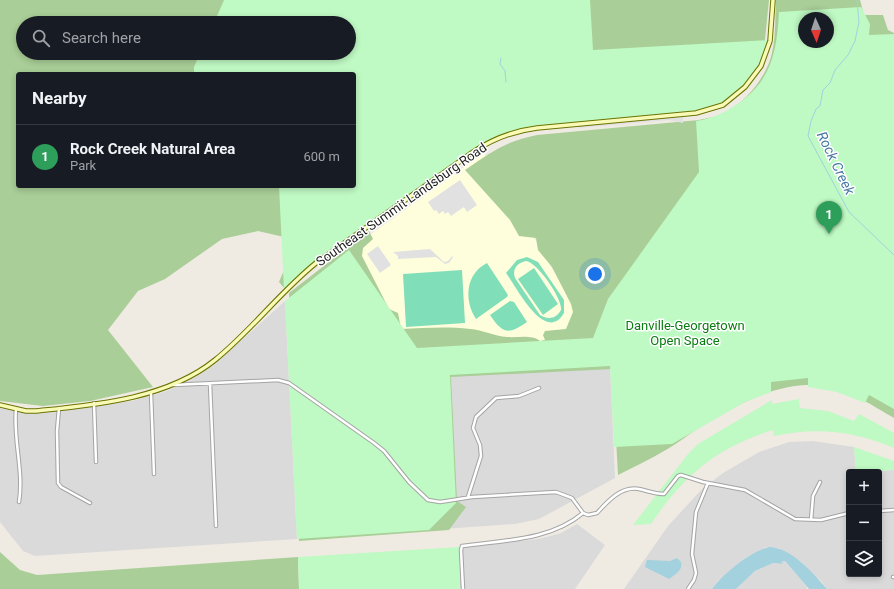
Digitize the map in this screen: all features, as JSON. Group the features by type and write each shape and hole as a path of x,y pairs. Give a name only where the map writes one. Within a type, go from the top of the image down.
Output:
{"street":[{"name":"Southeast Summit Landsburg Road","path":"0,405 16,409 36,411 135,397 151,393 196,373 220,356 295,281 316,263 493,139 514,132 537,128 696,114 716,108 731,100 752,80 765,57 770,41 773,0"},
{"path":"171,385 278,380 290,383 384,452 409,482 428,500 440,502 468,497 556,492 572,498 583,513"},
{"path":"210,384 216,526"},
{"path":"468,497 481,456 480,445 473,428 476,416 496,398 519,396 539,388"},
{"path":"151,393 154,474"},
{"path":"94,403 96,462"},
{"path":"59,408 57,431 58,483 61,487 90,503"},
{"path":"16,409 16,446 20,474 19,502"},
{"path":"463,589 461,547 530,537 556,530 573,522 583,513 597,513 615,494 638,489 657,494 664,494 678,476 746,490 758,496 790,518 811,520 846,514"},
{"path":"811,520 813,496 820,482"},
{"path":"688,589 694,580 696,573 692,554 696,512 708,483"},
{"path":"882,511 894,510"}],"shaded area":[{"path":"683,115 683,123 669,120 579,128 577,124"},
{"path":"484,153 593,338 417,348 349,250"},
{"path":"460,180 477,205 467,212 464,207 451,216 448,212 445,214 443,211 439,214 436,210 434,211 428,202"},
{"path":"378,246 391,265 380,273 367,254"},
{"path":"430,249 444,262 448,261 452,256 453,257 449,263 445,264 436,257 398,259 398,256 393,252"},
{"path":"285,301 297,539 35,556 23,551 0,522 0,408 37,413 132,401 167,391 192,379 214,365"},
{"path":"610,366 615,478 539,519 515,524 429,530 450,375"},
{"path":"813,441 854,447 856,469 846,469 846,577 882,577 882,471 894,470 894,589 827,589 821,581 801,562 779,548 766,547 749,557 717,582 712,589 624,589 668,526 702,489 723,473 759,452 789,442"},
{"path":"577,524 605,545 575,589 460,589 459,547 539,539 561,533"},
{"path":"785,561 807,587 806,589 736,589 755,571 773,563 782,564 780,562"}],"green space":[{"path":"0,0 769,0 764,49 511,128 390,208 286,290 279,282 290,256 284,237 258,231 222,239 165,279 138,291 108,330 153,387 90,401 43,406 0,401"},
{"path":"224,0 590,0 593,50 770,40 763,66 750,85 732,99 708,111 518,132 484,145 376,218 284,291 279,188 356,188 356,72 194,72 194,67 197,60 356,60 356,16 217,16"},
{"path":"776,0 860,0 864,15 883,15 888,30 894,33 894,418 862,399 836,388 811,385 795,386 746,401 702,426 669,448 618,475 612,369 451,377 457,501 466,507 449,530 299,541 289,293 369,231 373,239 363,248 362,256 389,309 398,313 401,329 461,328 502,336 532,338 540,341 545,340 543,335 545,331 566,329 573,312 571,304 552,267 538,250 536,238 519,236 510,220 465,170 507,144 537,135 699,120 723,114 747,96 760,80 772,53 775,33"},
{"name":"Danville-Georgetown Open Space","path":"861,7 870,24 869,35 894,34 894,409 869,395 865,403 837,392 808,387 808,378 771,382 771,392 745,402 672,444 614,447 610,366 450,375 456,503 429,530 297,539 285,301 349,250 417,348 593,338 608,299 699,172 696,121 727,111 753,91 761,81 772,60 777,37 779,12"},
{"path":"527,257 538,262 564,300 564,313 556,321 548,322 540,318 524,300 506,273 517,260","holes":["526,261 531,263 542,274 554,290 561,305 561,310 559,313 552,318 546,318 540,315 515,278 514,272 520,263"]},
{"path":"487,263 508,295 476,319 472,312 468,296 469,288 474,274"},
{"path":"534,268 558,304 543,315 518,279"},
{"path":"462,270 465,323 406,327 403,274"},
{"path":"510,301 514,302 527,322 510,331 502,329 490,315"},
{"path":"799,399 800,408 828,411 854,421 859,414 894,433 894,448 850,434 820,431 790,433 774,436 773,430 735,445 703,465 676,491 651,524 633,525 688,454 698,444 772,400 772,404"},
{"path":"854,447 894,461 894,470 856,469"},
{"path":"459,547 460,589 299,589 298,557"},
{"path":"0,552 20,570 37,575 298,557 299,589 0,589"}],"water":[{"path":"769,547 786,551 794,556 809,569 827,589 809,589 785,561 781,562 783,564 773,563 755,571 736,589 712,589 723,577 746,558 762,549"},
{"path":"677,558 681,562 681,568 669,579 645,567 647,560 670,561"}],"waterway":[{"name":"Rock Creek","path":"857,0 859,22 855,41 848,55 835,70 830,83 823,90 820,106 816,109 811,121 808,136 849,212 894,255"},
{"path":"501,58 500,64 505,71 506,82"}],"place":[{"name":"Rock Creek Natural Area","path":"829,234"}]}
